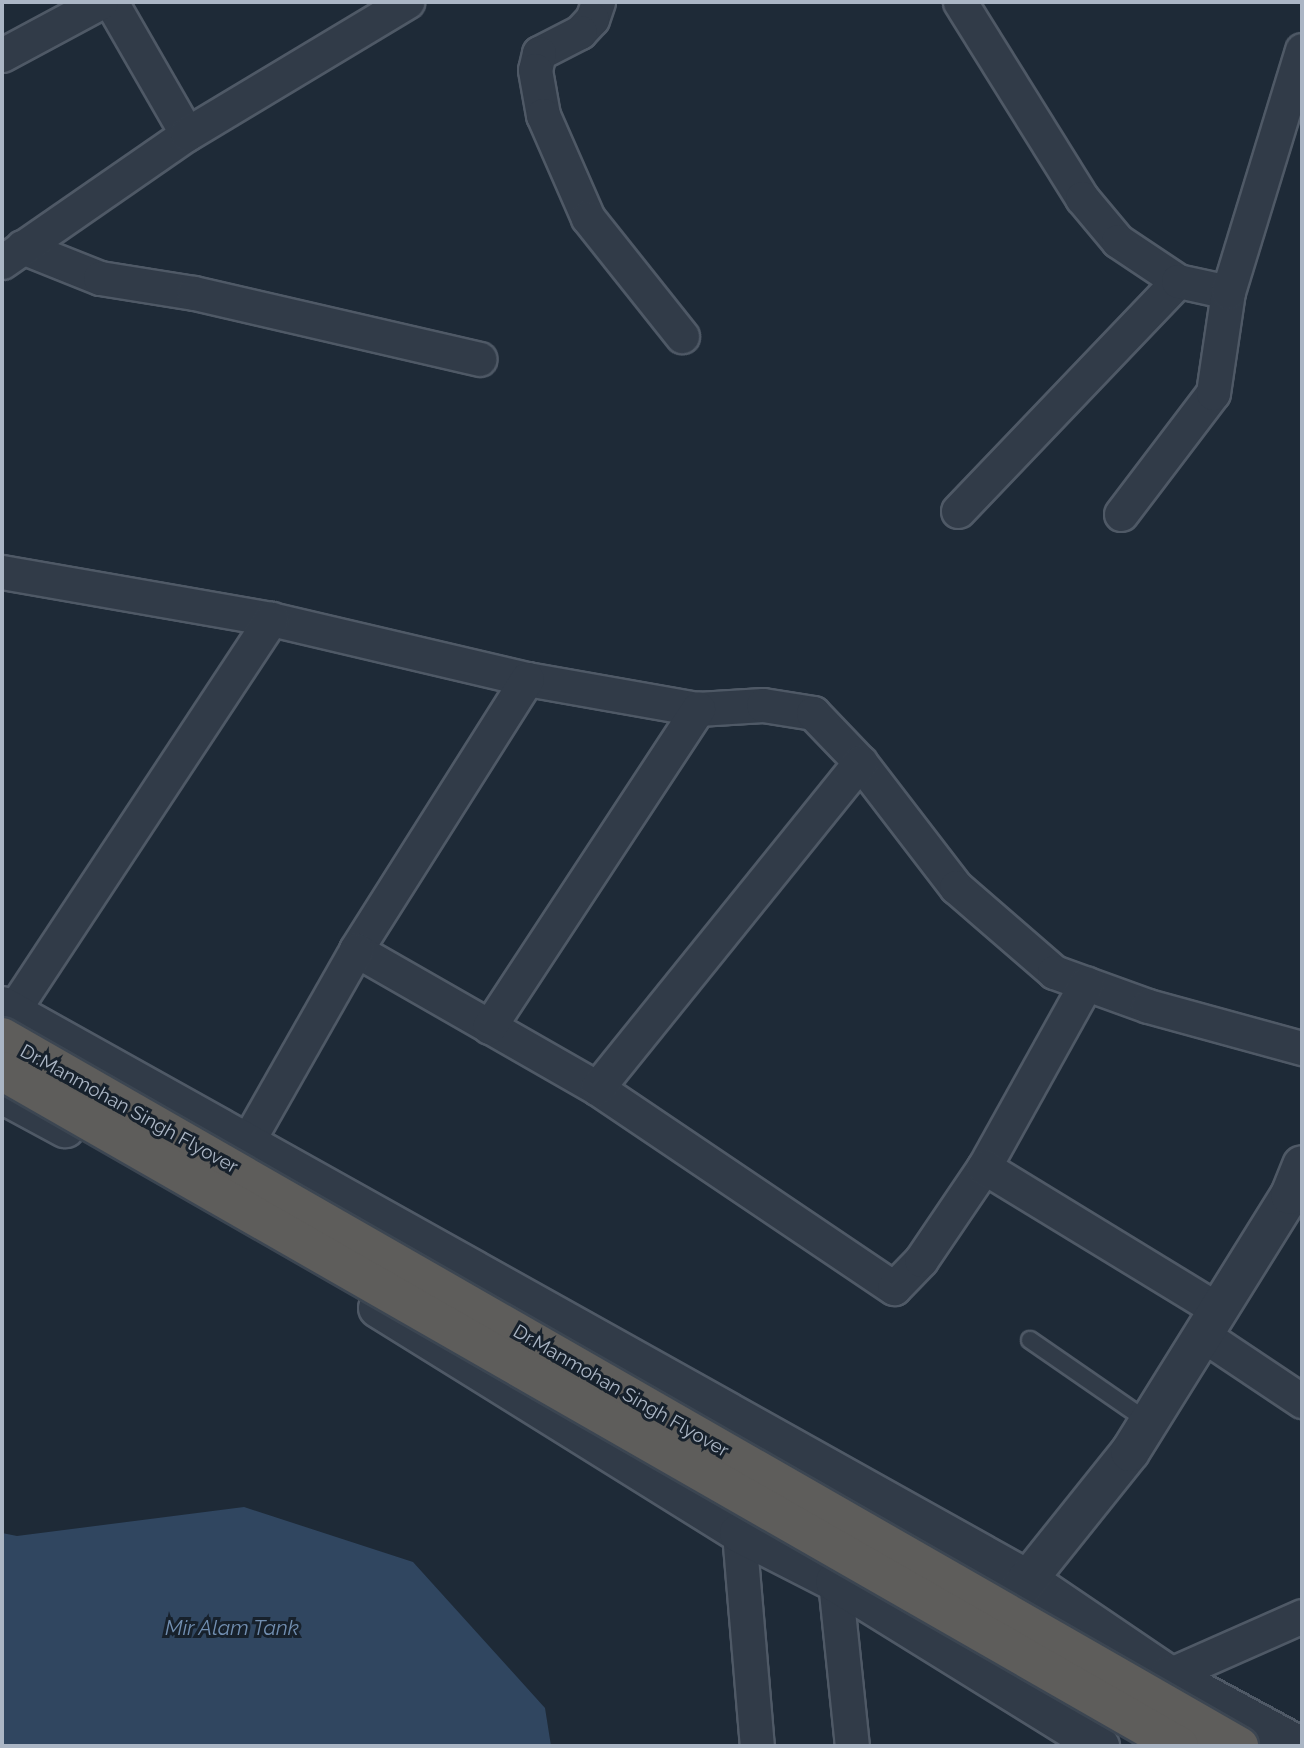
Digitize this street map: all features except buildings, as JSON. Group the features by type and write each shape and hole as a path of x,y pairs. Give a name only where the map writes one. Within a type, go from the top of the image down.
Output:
{"highway":[{"name":"Dr.Manmohan Singh Flyover","path":"5,1019 1239,1746"},
{"name":"Dr.Manmohan Singh Flyover","path":"2,1071 1179,1746"}],"street":[{"path":"2,55 101,2"},
{"path":"111,2 187,134"},
{"path":"12,254 187,134 407,2"},
{"path":"598,2 592,19 580,32 539,53 535,70 542,115 588,218 681,336"},
{"path":"960,2 1082,198 1118,241 1178,281 1228,292"},
{"path":"1121,514 1213,393 1228,292 1302,50"},
{"path":"12,254 100,278 194,293 479,359"},
{"path":"958,511 1178,281"},
{"path":"2,572 271,619 527,678 698,709 763,705 813,713 860,762 956,887 1054,972 1148,1006 1302,1048"},
{"path":"271,619 5,1019 246,1144 1027,1579 1169,1675 1300,1746"},
{"path":"246,1144 356,950 527,678"},
{"path":"489,1027 698,709"},
{"path":"597,1088 860,762"},
{"path":"356,950 597,1088 894,1288 921,1260 984,1167 1086,984"},
{"path":"2,1094 263,1239 739,1533 835,1582 1100,1746"},
{"path":"984,1167 1209,1321 1302,1401"},
{"path":"966,1662 1027,1579 1130,1452 1209,1321 1290,1195 1301,1170"},
{"path":"739,1533 757,1746"},
{"path":"835,1582 852,1746"},
{"path":"1169,1675 1302,1616"}],"lane":[{"path":"1030,1340 1149,1422"}],"water":[{"name":"Mir Alam Tank","path":"244,1507 413,1562 545,1708 551,1746 2,1746 2,1533 17,1536"}]}
